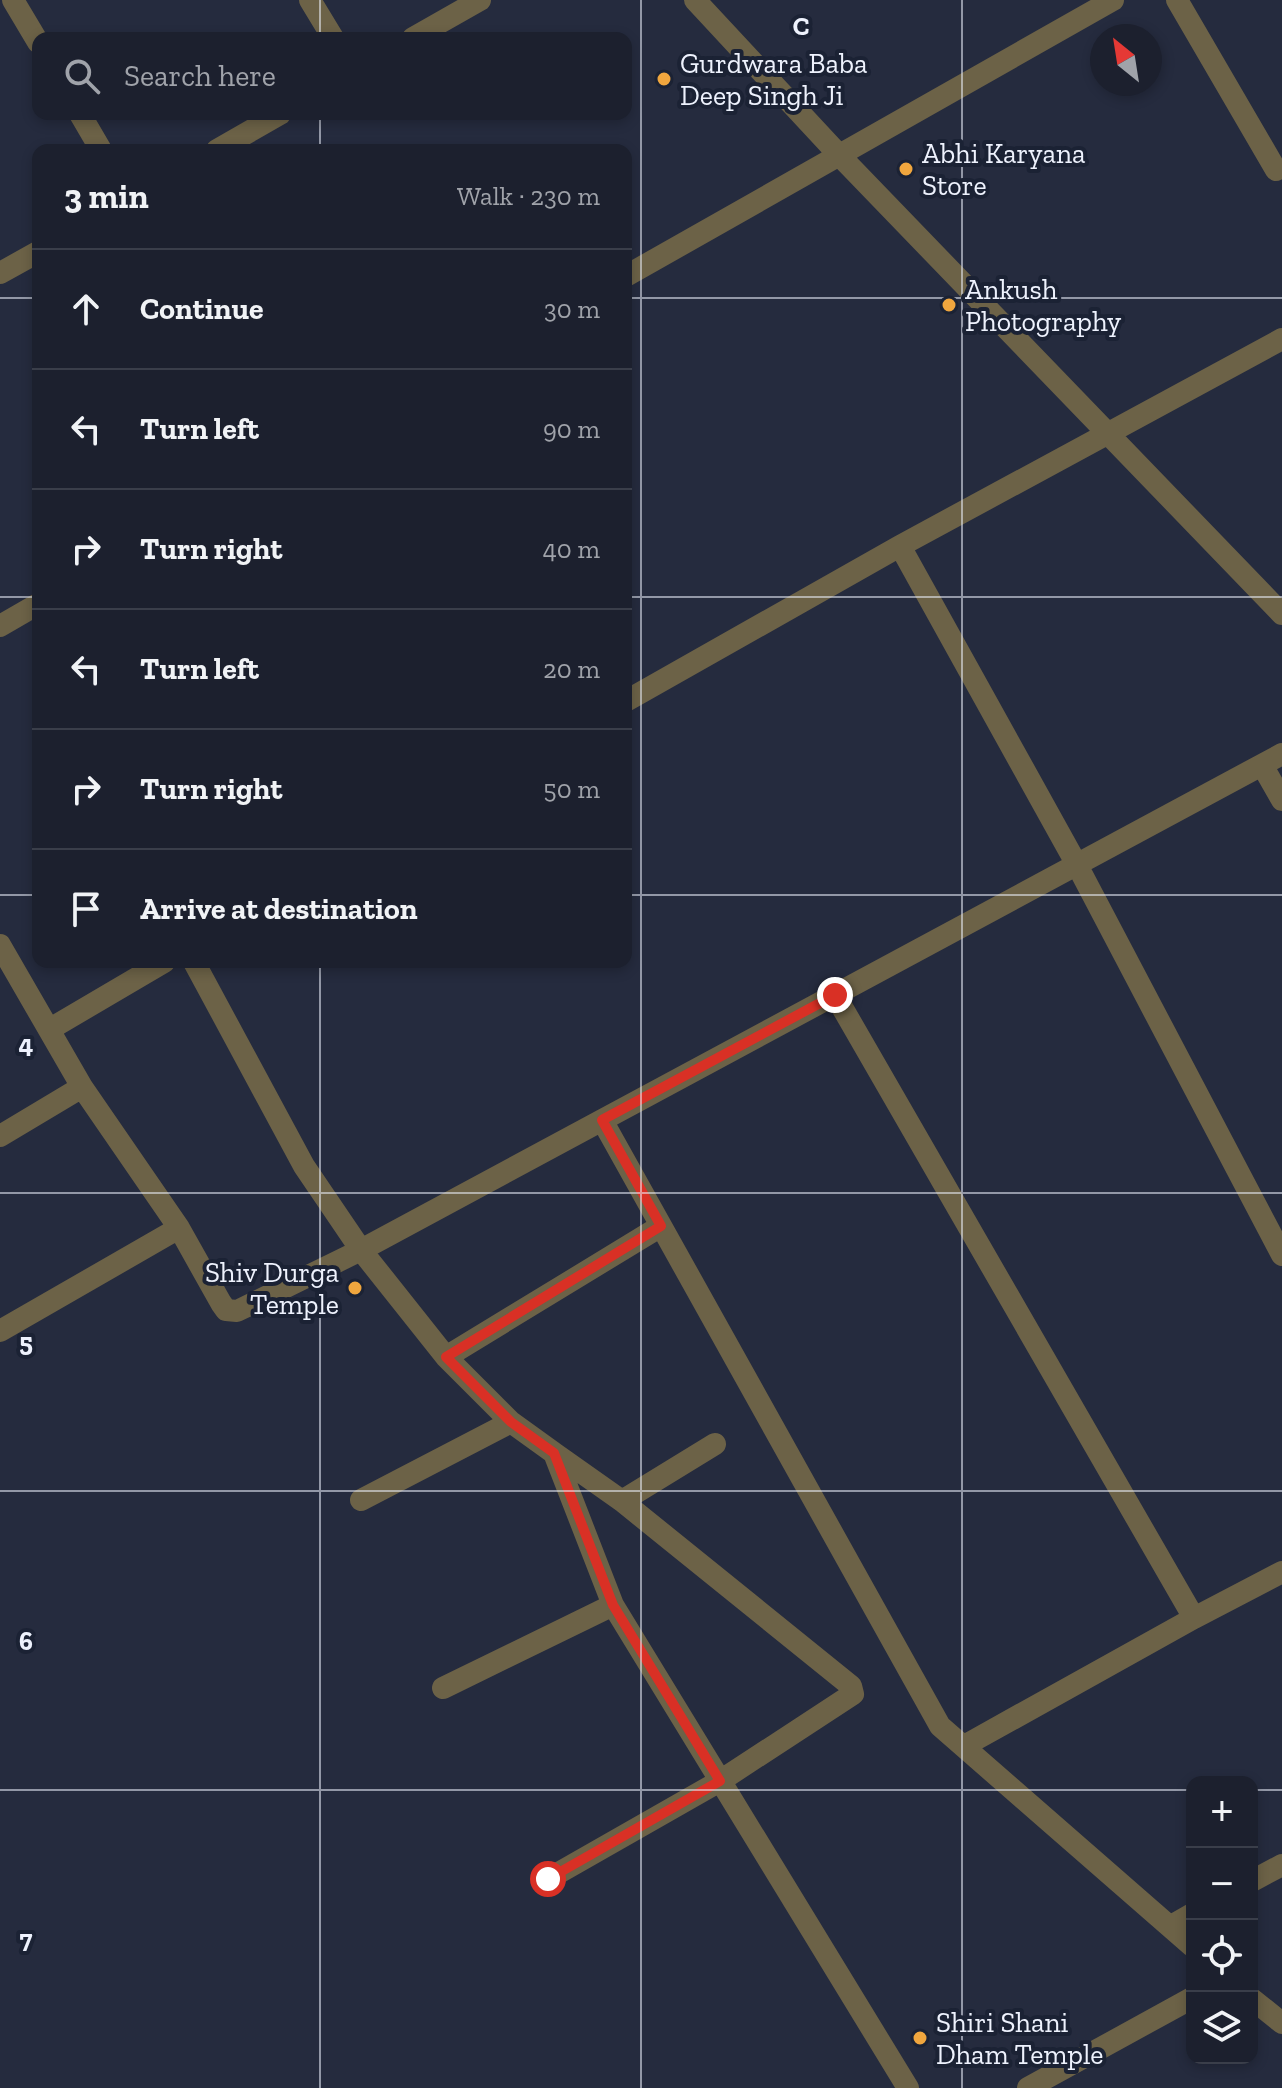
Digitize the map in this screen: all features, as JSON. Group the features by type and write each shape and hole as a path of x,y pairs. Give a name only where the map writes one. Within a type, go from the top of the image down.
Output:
{"street":[{"path":"13,0 32,32"},
{"path":"310,0 329,32"},
{"path":"424,32 480,0"},
{"path":"695,0 840,156 1110,432 1282,614"},
{"path":"632,273 1113,0"},
{"path":"1177,0 1276,170"},
{"path":"84,120 98,144"},
{"path":"228,144 270,120"},
{"path":"0,273 32,255"},
{"path":"632,698 900,546 1282,339"},
{"path":"900,546 1077,865 1282,1255"},
{"path":"0,626 32,607"},
{"path":"0,945 82,1087 179,1228 221,1303 232,1312 361,1250 1272,760 1282,800"},
{"path":"50,1029 154,968"},
{"path":"197,968 304,1166 361,1250 446,1357 511,1422 622,1501 853,1690 851,1698 720,1781 548,1879"},
{"path":"835,995 1194,1618"},
{"path":"0,1136 82,1087"},
{"path":"602,1120 940,1726 1186,1940"},
{"path":"446,1357 661,1226"},
{"path":"0,1331 179,1228"},
{"path":"361,1500 511,1422"},
{"path":"622,1501 715,1444"},
{"path":"554,1453 613,1605 908,2088"},
{"path":"964,1746 1282,1572"},
{"path":"443,1688 613,1605"},
{"path":"1258,1878 1282,1865"},
{"path":"1171,1926 1186,1917"},
{"path":"1028,2088 1186,2001"},
{"path":"1258,2004 1282,2023"}],"place":[{"name":"Gurdwara Baba Deep Singh Ji","path":"664,79"},
{"name":"Abhi Karyana Store","path":"906,169"},
{"name":"Ankush Photography","path":"949,305"},
{"name":"Shiv Durga Temple","path":"355,1288"},
{"name":"Shiri Shani Dham Temple","path":"920,2038"}],"route":[{"path":"548,1879 720,1781 613,1605 554,1453 511,1422 446,1357 661,1226 602,1120 835,995"}]}
